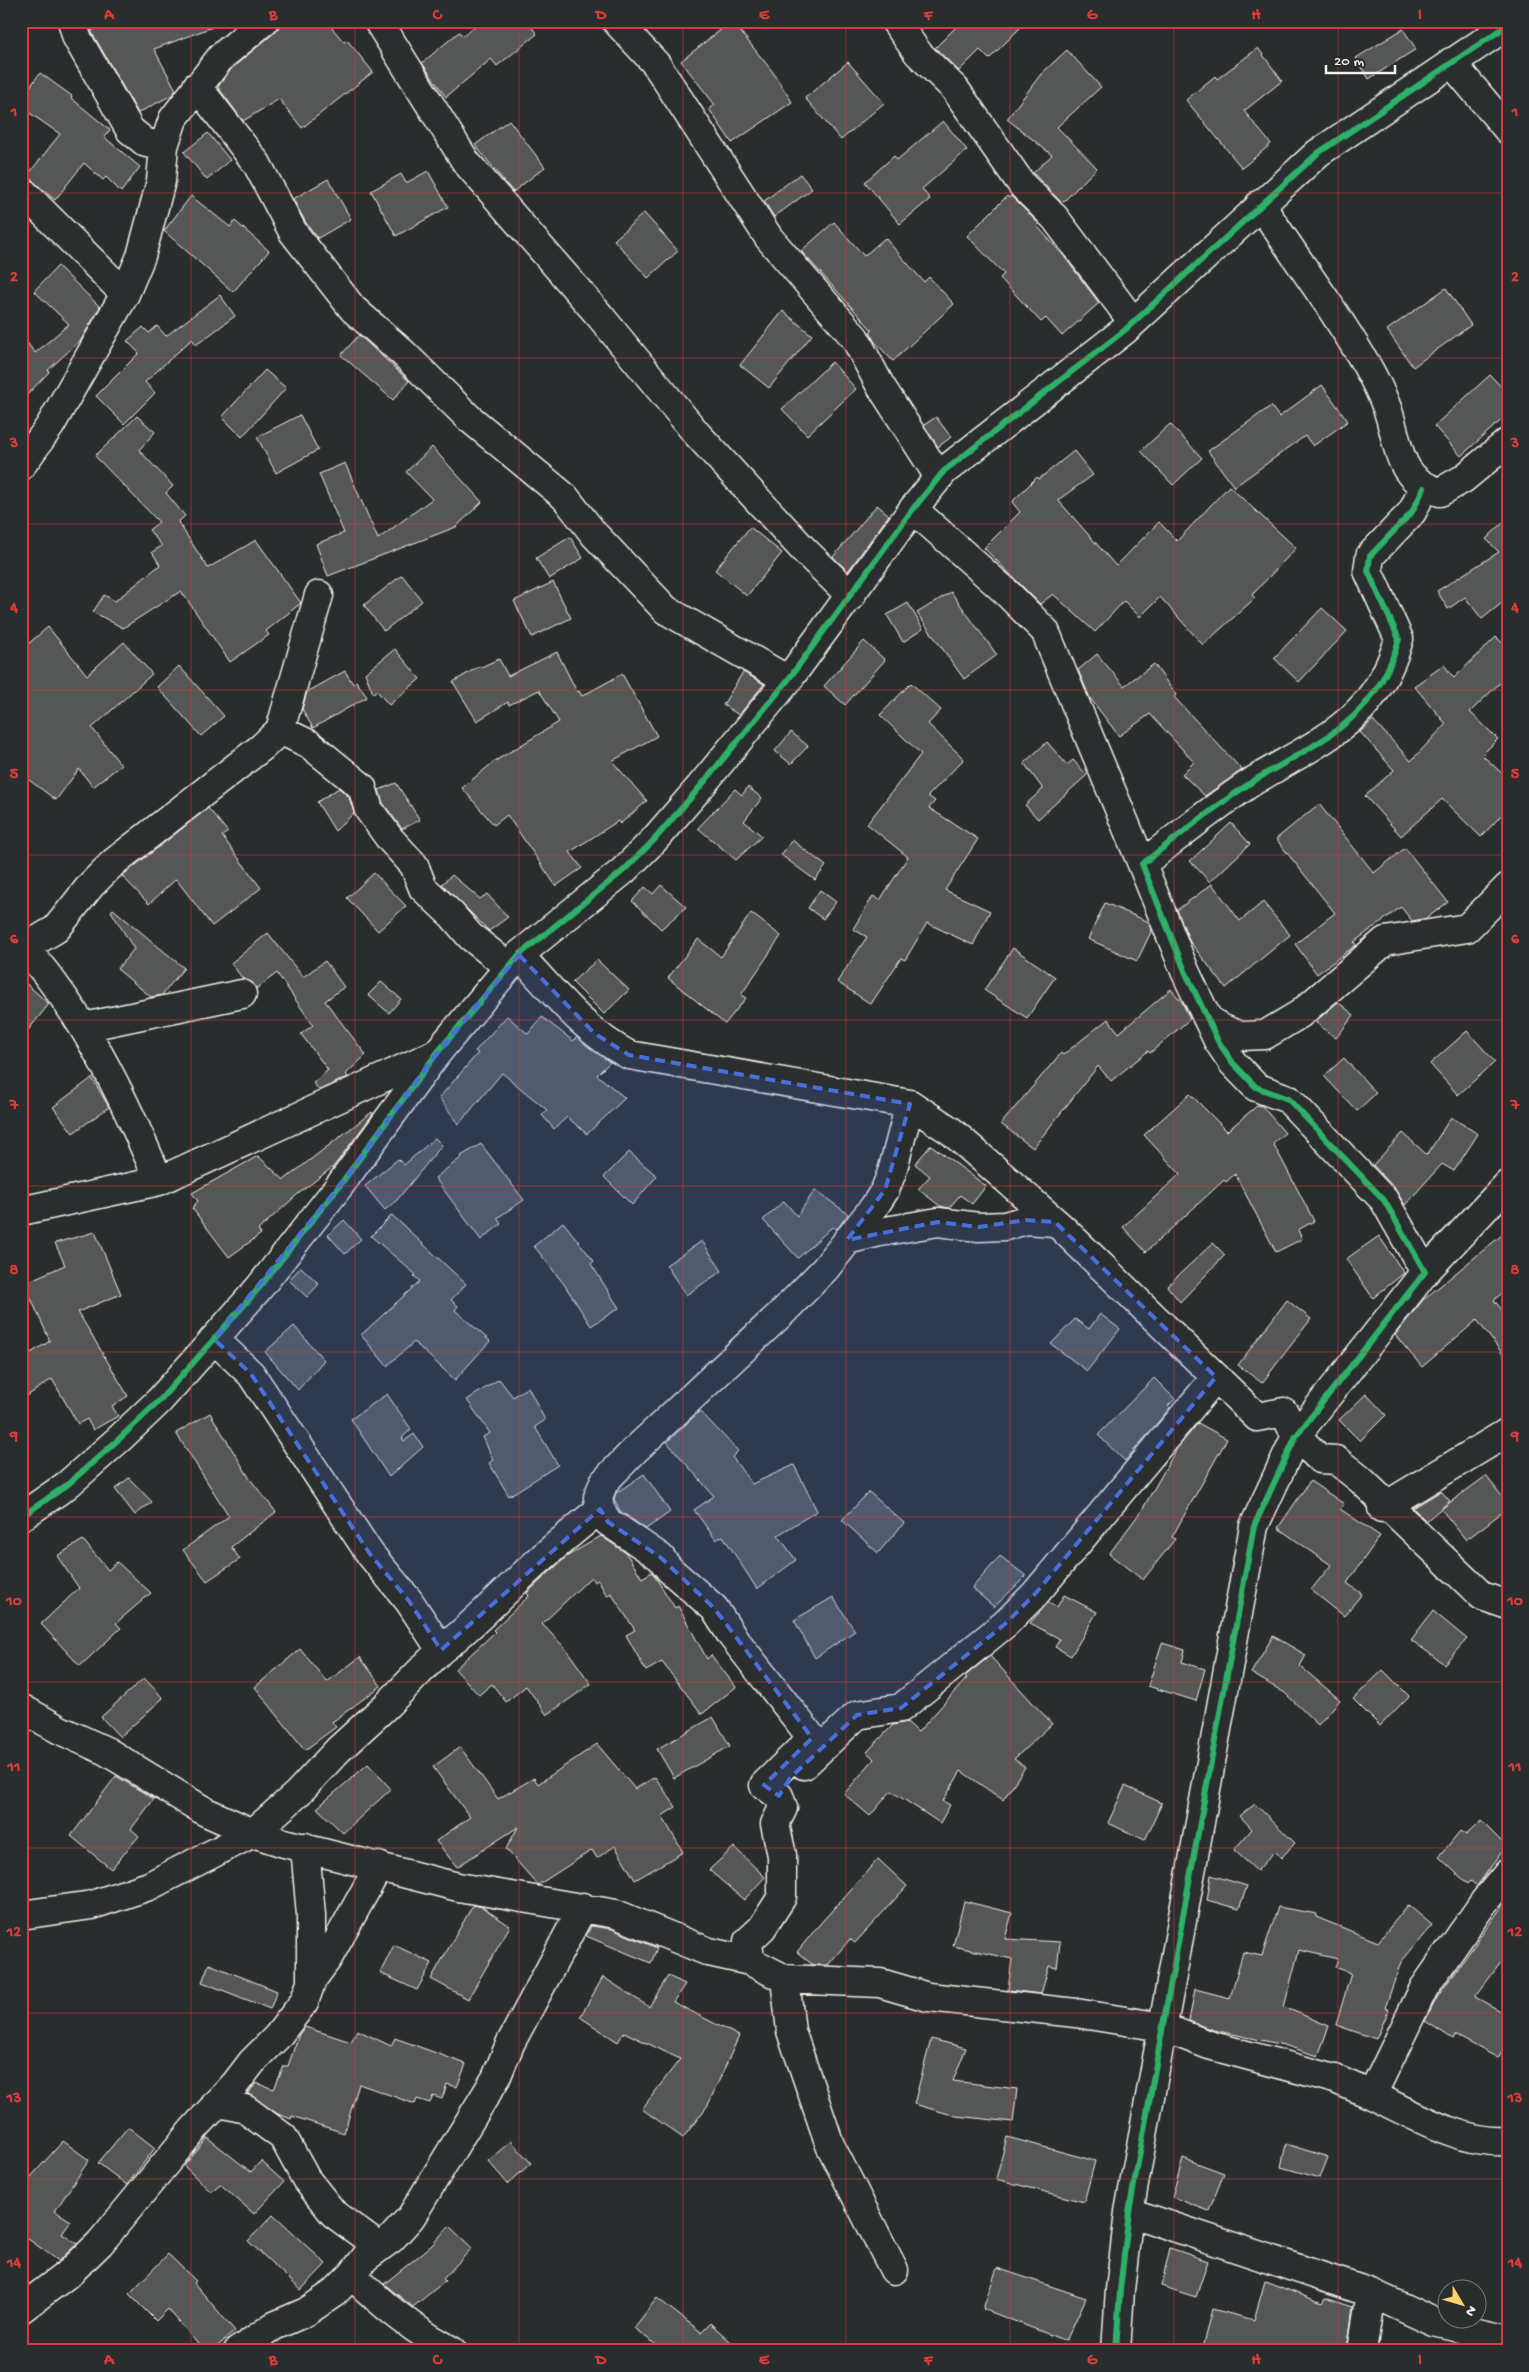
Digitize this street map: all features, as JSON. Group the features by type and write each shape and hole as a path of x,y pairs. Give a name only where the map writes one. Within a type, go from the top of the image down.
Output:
{"street":[{"path":"72,21 77,38 130,130 146,143 164,146"},
{"path":"21,466 50,426 125,294 141,256 161,181 164,146 172,119 221,57 264,21"},
{"path":"378,21 466,162 600,316 697,434 803,549 851,596"},
{"path":"616,21 656,64 769,238 854,338 880,385 939,477"},
{"path":"895,21 918,54 954,89 1023,186 1056,218 1133,322"},
{"path":"21,1517 67,1485 159,1402 259,1288 340,1185 437,1053 514,961 623,871 654,840 788,680 913,509 939,477 984,438 1084,363 1133,322 1318,152 1508,25"},
{"path":"1451,62 1508,130"},
{"path":"197,86 257,164 293,232 353,309 403,353 469,418 565,497 594,534 666,610 788,680"},
{"path":"21,190 125,294"},
{"path":"1260,204 1361,353 1387,408 1402,461 1410,476 1424,488 1440,492 1463,480 1508,442"},
{"path":"1142,864 1254,781 1328,738 1376,693 1394,658 1399,639 1368,571 1370,556 1412,512 1424,488"},
{"path":"913,509 1004,590 1045,632 1185,971 1218,1041 1233,1063 1256,1087 1288,1099 1384,1200 1425,1272"},
{"path":"159,1181 140,1136 84,1026 23,946 56,929 91,885 121,856 262,748 280,730 319,595"},
{"path":"280,730 309,744 362,787 369,810 390,839 414,865 423,888 452,915 470,936 514,961 609,1045 629,1055 910,1104 951,1131 1055,1222 1257,1417 1284,1412 1296,1436 1320,1459 1336,1460 1412,1527 1482,1596 1508,1605"},
{"path":"1207,1018 1221,1028 1240,1036 1266,1035 1300,1014 1385,941 1467,928 1508,886"},
{"path":"84,1026 242,994"},
{"path":"21,1211 159,1181 437,1053"},
{"path":"750,1961 748,1941 762,1928 782,1897 782,1855 775,1824 783,1808 779,1796 764,1785 812,1738 732,1636 714,1608 670,1570 660,1557 608,1522 600,1509 598,1496 604,1482 634,1451 784,1311 825,1269 885,1190 892,1172 910,1104"},
{"path":"1116,2351 1120,2290 1129,2212 1254,1526 1296,1436 1425,1272 1508,1184"},
{"path":"847,1240 938,1222 979,1227 1005,1226 1026,1220 1055,1222"},
{"path":"214,1339 251,1374 370,1554 409,1601 441,1650"},
{"path":"779,1796 790,1778 857,1715 901,1708 1005,1624 1064,1559 1216,1377"},
{"path":"1380,1500 1508,1432"},
{"path":"21,1915 92,1905 149,1886 253,1833 297,1794 338,1750 387,1706 441,1650 467,1631 564,1537 600,1509"},
{"path":"21,1708 60,1730 106,1751 206,1812 253,1833 284,1843 458,1887 616,1914 709,1952 750,1961 785,1979 880,1983 928,1997 1076,2013 1162,2027 1209,2045 1335,2079 1458,2134 1491,2143 1508,2141"},
{"path":"305,1847 311,1915 311,1981"},
{"path":"21,2309 69,2273 100,2243 215,2105 252,2062 277,2037 304,2002 311,1981 328,1958 379,1866"},
{"path":"1372,2095 1424,1988 1464,1930 1508,1873"},
{"path":"238,2351 274,2326 306,2312 334,2293 352,2275 365,2258 391,2239 411,2217 496,2078 510,2044 583,1907"},
{"path":"785,1979 790,2031 830,2145 894,2270"},
{"path":"215,2105 224,2104 245,2109 283,2137 306,2179 334,2214 379,2247"},
{"path":"1129,2212 1371,2293 1434,2322 1508,2339"},
{"path":"352,2275 373,2296 424,2336 452,2351"},
{"path":"1362,2351 1371,2293"}],"highlighted area":[{"path":"519,955 594,1033 629,1055 910,1104 885,1190 847,1240 938,1222 979,1227 1026,1220 1055,1222 1216,1377 1035,1594 1005,1624 901,1708 857,1715 790,1778 779,1796 764,1785 812,1738 714,1608 660,1557 608,1522 600,1509 441,1650 409,1601 370,1554 251,1374 214,1339 340,1185 437,1053"}],"building":[{"path":"112,21 222,21 223,23 154,49 176,90 172,95 138,113 91,31"},
{"path":"284,21 326,21 344,42 347,40 373,72 302,128 279,99 243,121 218,87 232,68 274,33"},
{"path":"481,21 527,21 537,34 497,66 491,59 446,97 422,63 459,32 463,36"},
{"path":"732,21 772,71 792,102 732,143 709,109 715,105 681,61"},
{"path":"962,21 1027,21 989,59 980,50 959,71 935,48"},
{"path":"1403,29 1416,49 1369,79 1356,58"},
{"path":"1258,48 1282,81 1244,111 1271,144 1242,168 1186,100 1215,76 1217,79"},
{"path":"1067,50 1101,87 1057,127 1097,168 1062,203 1033,173 1052,155 1007,119 1041,74"},
{"path":"848,62 884,103 841,140 805,98"},
{"path":"40,73 72,96 71,98 110,130 104,137 140,167 121,192 106,177 103,180 84,163 55,200 27,176 60,134 21,107 21,99"},
{"path":"509,120 545,167 513,192 475,145"},
{"path":"943,121 967,150 922,189 930,199 900,224 865,182 894,156 897,160"},
{"path":"208,133 230,160 207,180 184,152"},
{"path":"428,171 448,207 396,236 371,191 401,174 406,183"},
{"path":"800,174 812,189 774,217 764,201"},
{"path":"328,179 351,219 318,238 306,223 293,199"},
{"path":"191,196 230,227 235,221 269,251 233,292 164,231"},
{"path":"1007,196 1009,198 1011,196 1039,224 1037,226 1063,255 1099,303 1062,336 1046,318 1041,322 1000,278 1004,274 967,236"},
{"path":"644,213 678,251 648,278 614,240"},
{"path":"834,222 864,256 885,238 924,282 929,277 954,304 893,361 874,341 870,332 872,330 801,251"},
{"path":"58,266 100,307 81,340 48,370 49,372 21,401 21,335 35,353 69,324 34,291"},
{"path":"1446,288 1471,325 1413,367 1387,330"},
{"path":"220,295 235,316 196,345 192,339 145,382 155,393 124,424 96,396 139,353 127,341 143,327 149,333 157,326 166,336"},
{"path":"783,311 812,335 769,388 740,365"},
{"path":"359,335 409,381 393,400 341,355"},
{"path":"832,362 856,389 807,435 782,409"},
{"path":"265,370 286,388 242,437 222,417"},
{"path":"1490,375 1508,394 1508,414 1461,456 1434,426"},
{"path":"1322,385 1348,421 1313,446 1305,436 1234,487 1208,451 1271,406 1279,417"},
{"path":"300,415 318,450 276,473 257,437"},
{"path":"137,416 155,432 139,450 173,486 166,493 185,516 178,522 208,568 256,540 301,603 266,631 269,635 230,662 181,591 123,628 93,612 104,595 115,601 160,565 152,552 162,546 149,530 159,522 95,456"},
{"path":"936,417 951,437 938,447 924,425"},
{"path":"1170,424 1202,458 1173,485 1141,451"},
{"path":"432,447 482,502 456,527 328,576 316,544 344,533 319,474 345,463 378,539 432,499 406,472"},
{"path":"1074,451 1093,475 1058,500 1116,566 1159,522 1177,541 1229,486 1296,548 1252,595 1255,598 1203,645 1160,597 1140,617 1124,601 1095,632 1053,594 1040,604 984,548 1020,512 1012,502 1037,477 1039,479"},
{"path":"877,505 889,515 848,571 833,557"},
{"path":"1508,518 1508,598 1482,619 1465,597 1448,609 1437,591 1499,552 1486,539"},
{"path":"750,527 782,553 747,596 715,570"},
{"path":"570,537 583,558 549,579 536,558"},
{"path":"402,575 422,601 384,631 364,605"},
{"path":"553,582 571,618 532,637 514,601"},
{"path":"951,592 997,655 964,679 917,613"},
{"path":"908,603 923,629 903,642 887,615"},
{"path":"1322,608 1347,631 1299,682 1274,658"},
{"path":"48,627 87,675 124,642 152,674 92,728 121,765 93,787 79,769 56,800 21,774 21,650"},
{"path":"1496,637 1508,648 1508,675 1470,712 1498,739 1482,755 1508,779 1508,808 1481,837 1442,799 1401,836 1365,796 1394,770 1360,732 1373,720 1411,761 1446,724 1414,686 1444,665 1454,678"},
{"path":"864,641 885,660 845,705 824,686"},
{"path":"395,649 420,679 389,705 377,691 373,693 365,673"},
{"path":"557,652 577,692 579,691 582,696 622,674 657,736 612,761 647,801 620,824 618,821 570,852 582,868 556,886 507,815 494,825 462,788 495,761 559,722 539,690 509,705 508,702 477,721 453,682 480,666 499,659 508,676"},
{"path":"1097,654 1124,686 1154,664 1176,695 1174,697 1242,770 1205,796 1182,774 1194,762 1150,714 1119,736 1090,698 1078,670"},
{"path":"179,666 224,716 201,736 157,687"},
{"path":"345,671 353,684 356,681 367,697 313,728 302,709 307,692"},
{"path":"743,672 764,684 739,715 723,705"},
{"path":"911,683 941,710 928,724 964,759 928,796 935,801 929,808 978,839 945,890 990,911 973,945 927,923 905,960 901,958 871,1004 837,982 867,937 853,929 873,896 880,900 908,857 867,824 921,754 880,715"},
{"path":"791,732 808,746 791,764 775,751"},
{"path":"1047,742 1067,765 1073,760 1087,775 1038,819 1025,805 1043,789 1024,763"},
{"path":"396,783 420,820 402,829 383,803 379,790"},
{"path":"748,787 762,798 744,821 762,836 736,860 698,828 735,789 742,795"},
{"path":"339,788 349,797 354,813 335,831 317,802"},
{"path":"1319,804 1374,873 1405,848 1448,902 1427,918 1412,921 1401,907 1354,942 1356,945 1317,974 1295,944 1335,913 1276,839"},
{"path":"208,808 228,832 222,836 261,888 212,926 176,879 149,904 122,876"},
{"path":"1231,823 1250,844 1210,882 1190,861"},
{"path":"792,840 826,866 815,880 781,855"},
{"path":"374,873 406,906 378,931 347,898"},
{"path":"452,875 480,899 487,894 508,917 489,931 442,884"},
{"path":"1212,884 1240,921 1263,902 1290,935 1226,988 1190,942 1177,910"},
{"path":"661,885 686,907 661,929 632,901 645,887 653,894"},
{"path":"820,890 836,902 823,919 808,908"},
{"path":"1105,903 1149,922 1152,930 1137,961 1088,939"},
{"path":"113,909 184,968 162,995 151,997 117,969 134,949 111,911"},
{"path":"751,913 781,936 741,995 746,998 725,1024 668,978 698,939 721,957"},
{"path":"268,933 303,977 325,961 344,987 325,1001 366,1055 346,1074 348,1077 319,1090 313,1083 328,1070 301,1034 313,1025 277,973 256,989 253,983 243,979 231,963"},
{"path":"1013,948 1055,977 1027,1018 984,990"},
{"path":"597,960 629,990 604,1014 572,982"},
{"path":"21,979 49,1004 21,1039"},
{"path":"381,982 401,999 389,1013 368,995"},
{"path":"1171,989 1182,1002 1190,1019 1150,1053 1148,1051 1111,1081 1098,1066 1033,1148 1001,1124 1061,1053 1063,1055 1108,1019 1119,1033"},
{"path":"1338,1002 1354,1015 1336,1038 1315,1022"},
{"path":"507,1016 528,1034 542,1017 573,1041 577,1037 610,1062 597,1075 625,1098 587,1134 567,1117 554,1129 542,1115 547,1110 502,1073 459,1124 439,1098 478,1053 475,1051"},
{"path":"1467,1031 1495,1062 1458,1095 1430,1064"},
{"path":"1344,1058 1376,1093 1357,1111 1324,1076"},
{"path":"92,1078 109,1107 73,1133 53,1107"},
{"path":"1190,1094 1227,1131 1258,1105 1262,1106 1285,1133 1273,1143 1314,1221 1298,1230 1302,1239 1276,1252 1235,1174 1226,1182 1224,1180 1146,1252 1123,1227 1180,1174 1144,1135"},
{"path":"372,1112 373,1114 334,1166 298,1194 258,1230 261,1234 229,1257 192,1208 198,1201 192,1193 258,1156 284,1180"},
{"path":"1451,1117 1478,1134 1454,1171 1442,1164 1405,1205 1395,1189 1373,1165 1403,1133 1427,1155"},
{"path":"435,1138 442,1145 397,1200 385,1210 365,1186 398,1159 404,1165"},
{"path":"481,1144 524,1200 497,1218 501,1224 481,1240 435,1178 461,1156"},
{"path":"931,1145 986,1186 972,1204 960,1195 949,1208 940,1206 918,1189 930,1176 915,1164"},
{"path":"629,1152 657,1176 632,1205 604,1177"},
{"path":"815,1190 848,1214 838,1228 832,1227 798,1258 763,1220 784,1201 797,1216"},
{"path":"392,1215 466,1284 451,1300 458,1306 455,1310 490,1341 455,1380 414,1342 387,1366 361,1335 420,1281 414,1276 416,1275 371,1236"},
{"path":"344,1220 361,1239 345,1254 328,1235"},
{"path":"563,1222 594,1261 591,1264 619,1308 591,1326 564,1284 534,1246"},
{"path":"1508,1230 1508,1288 1494,1300 1508,1318 1508,1361 1477,1320 1422,1367 1395,1335 1423,1300"},
{"path":"95,1232 121,1294 78,1312 128,1396 112,1406 118,1416 93,1430 87,1419 78,1424 52,1379 21,1400 21,1359 50,1341 24,1283 65,1265 55,1243"},
{"path":"1379,1236 1404,1273 1373,1298 1346,1259"},
{"path":"702,1241 722,1271 686,1295 666,1265"},
{"path":"1213,1243 1225,1255 1180,1302 1167,1286"},
{"path":"301,1267 319,1284 307,1297 289,1280"},
{"path":"1287,1300 1311,1319 1262,1383 1238,1365"},
{"path":"1100,1314 1120,1329 1087,1371 1051,1344 1075,1319 1089,1329"},
{"path":"294,1326 324,1360 298,1390 265,1352"},
{"path":"1154,1378 1175,1399 1168,1406 1170,1408 1125,1461 1098,1435"},
{"path":"499,1379 513,1397 528,1387 545,1420 535,1427 558,1465 509,1496 489,1463 493,1460 483,1437 490,1433 467,1400"},
{"path":"387,1394 411,1429 402,1438 404,1441 414,1434 423,1447 389,1477 351,1419"},
{"path":"1366,1394 1386,1415 1360,1441 1339,1420"},
{"path":"700,1411 738,1451 732,1457 752,1484 794,1465 817,1511 778,1535 796,1560 757,1589 723,1536 716,1540 694,1510 714,1496 667,1442"},
{"path":"210,1413 250,1479 276,1512 231,1547 240,1559 207,1581 183,1550 229,1516 176,1433"},
{"path":"1198,1423 1227,1439 1172,1537 1175,1539 1143,1580 1109,1554 1142,1510 1176,1450"},
{"path":"644,1474 670,1512 646,1529 620,1511 614,1499 616,1493"},
{"path":"1486,1476 1508,1504 1508,1508 1466,1540 1441,1509"},
{"path":"129,1478 152,1502 135,1515 115,1489"},
{"path":"1310,1481 1344,1504 1340,1509 1380,1536 1347,1583 1362,1594 1344,1616 1311,1590 1331,1565 1278,1528"},
{"path":"1441,1491 1450,1501 1426,1521 1413,1508"},
{"path":"869,1492 904,1523 878,1553 842,1520"},
{"path":"601,1536 626,1553 642,1578 652,1572 675,1608 678,1606 707,1659 711,1655 736,1687 702,1714 662,1662 646,1671 626,1635 635,1630 611,1593 607,1596 598,1580 594,1582 591,1577 542,1624 566,1649 591,1684 547,1715 526,1686 506,1702 492,1684 479,1695 455,1669 495,1632 493,1630 529,1596 527,1593 566,1557"},
{"path":"83,1540 108,1570 117,1562 151,1593 116,1623 121,1628 80,1666 41,1624 79,1588 57,1556"},
{"path":"1000,1556 1026,1576 994,1607 972,1588"},
{"path":"1064,1595 1097,1612 1071,1656 1055,1647 1060,1639 1030,1623 1048,1603 1057,1607"},
{"path":"833,1597 855,1631 815,1658 794,1620"},
{"path":"1433,1611 1467,1639 1444,1664 1411,1640"},
{"path":"1273,1636 1306,1655 1300,1666 1340,1700 1318,1725 1285,1693 1251,1673"},
{"path":"1162,1643 1185,1650 1182,1662 1205,1669 1196,1701 1148,1686"},
{"path":"300,1649 327,1682 360,1657 381,1686 332,1722 336,1727 305,1750 255,1687"},
{"path":"990,1656 1052,1724 1014,1759 1025,1767 1003,1800 961,1771 943,1801 950,1805 940,1823 891,1791 870,1816 844,1794 874,1759 867,1752 893,1725 907,1722 918,1732 967,1678 965,1676"},
{"path":"1383,1670 1409,1696 1380,1726 1353,1699"},
{"path":"144,1678 163,1698 120,1737 101,1717"},
{"path":"713,1717 730,1746 674,1778 657,1749"},
{"path":"597,1744 635,1789 655,1777 676,1807 662,1816 683,1852 635,1880 615,1846 597,1858 592,1850 538,1885 506,1849 518,1827 457,1867 436,1841 470,1817 433,1767 460,1747 498,1799 534,1778 538,1784"},
{"path":"368,1764 391,1789 343,1833 317,1808"},
{"path":"116,1776 154,1799 131,1829 139,1836 111,1869 71,1836"},
{"path":"1125,1786 1162,1803 1145,1840 1108,1823"},
{"path":"1255,1804 1295,1843 1281,1858 1275,1851 1257,1871 1234,1850 1252,1829 1240,1816"},
{"path":"1481,1821 1506,1846 1477,1886 1471,1881 1468,1884 1439,1857 1460,1831 1466,1835"},
{"path":"734,1847 765,1877 744,1900 709,1870"},
{"path":"878,1859 907,1886 855,1943 850,1939 828,1965 813,1965 797,1952"},
{"path":"1211,1875 1247,1886 1239,1909 1207,1900"},
{"path":"1508,1898 1508,1953 1475,1997 1508,2015 1508,2040 1498,2058 1455,2035 1453,2039 1425,2021 1438,1996"},
{"path":"964,1901 1012,1913 1005,1939 1060,1942 1057,1968 1049,1966 1041,1994 1008,1990 1012,1959 953,1946"},
{"path":"473,1905 482,1907 510,1926 468,1999 431,1979"},
{"path":"1408,1905 1432,1925 1401,1962 1385,2008 1389,2010 1376,2039 1336,2025 1351,1973 1335,1967 1338,1959 1299,1950 1284,2007 1329,2026 1318,2056 1284,2045 1214,2030 1189,2021 1195,1989 1230,1998 1243,1952 1262,1956 1278,1907 1317,1914 1316,1917 1378,1942"},
{"path":"591,1926 612,1929 657,1948 651,1963 586,1936"},
{"path":"394,1945 432,1963 417,1990 380,1973"},
{"path":"209,1964 277,1991 270,2009 202,1982"},
{"path":"668,1976 685,1984 673,2002 739,2036 708,2105 683,2138 642,2109 680,2059 624,2032 618,2042 580,2017 603,1977 649,2007"},
{"path":"305,2027 351,2042 357,2030 391,2046 395,2038 466,2064 457,2087 447,2084 442,2099 433,2096 430,2103 417,2099 415,2104 359,2084 344,2133 292,2116 291,2119 278,2114 248,2094 256,2083 274,2089 284,2066 288,2066 299,2034"},
{"path":"931,2039 966,2048 953,2081 1017,2089 1013,2122 956,2116 914,2104"},
{"path":"128,2127 155,2148 127,2185 98,2163"},
{"path":"1007,2137 1095,2161 1084,2202 996,2179"},
{"path":"208,2138 251,2172 261,2161 284,2182 254,2214 220,2184 211,2192 184,2166"},
{"path":"63,2141 89,2160 55,2211 71,2221 62,2234 77,2244 59,2261 21,2234 21,2188"},
{"path":"511,2141 531,2163 508,2184 488,2161"},
{"path":"1286,2144 1328,2157 1320,2178 1281,2167"},
{"path":"1183,2158 1224,2173 1209,2211 1172,2197"},
{"path":"273,2215 326,2264 301,2290 248,2241"},
{"path":"449,2226 472,2248 443,2279 445,2281 413,2307 384,2284 431,2246"},
{"path":"1170,2248 1208,2261 1196,2297 1161,2286"},
{"path":"168,2254 196,2281 194,2283 235,2331 212,2351 204,2351 168,2309 156,2321 129,2294"},
{"path":"997,2268 1086,2298 1066,2341 983,2309"},
{"path":"1265,2281 1322,2303 1325,2298 1353,2307 1347,2351 1213,2351 1202,2348 1212,2309 1254,2320"},
{"path":"657,2298 701,2332 710,2323 741,2351 664,2351 634,2328"}],"cycle path":[{"path":"21,1517 67,1485 119,1439 159,1401 200,1355 259,1288 340,1185 437,1053 519,955 623,871 654,840 700,787 788,680 913,509 944,471 1125,330 1318,153 1508,25"},
{"path":"1116,2351 1120,2290 1129,2212 1254,1526 1296,1436 1425,1272 1384,1200 1288,1099 1256,1087 1233,1063 1218,1041 1185,971 1142,864 1240,790 1302,753 1343,725 1361,709 1376,690 1389,667 1399,639 1368,571 1370,556 1412,512 1424,488"}]}
